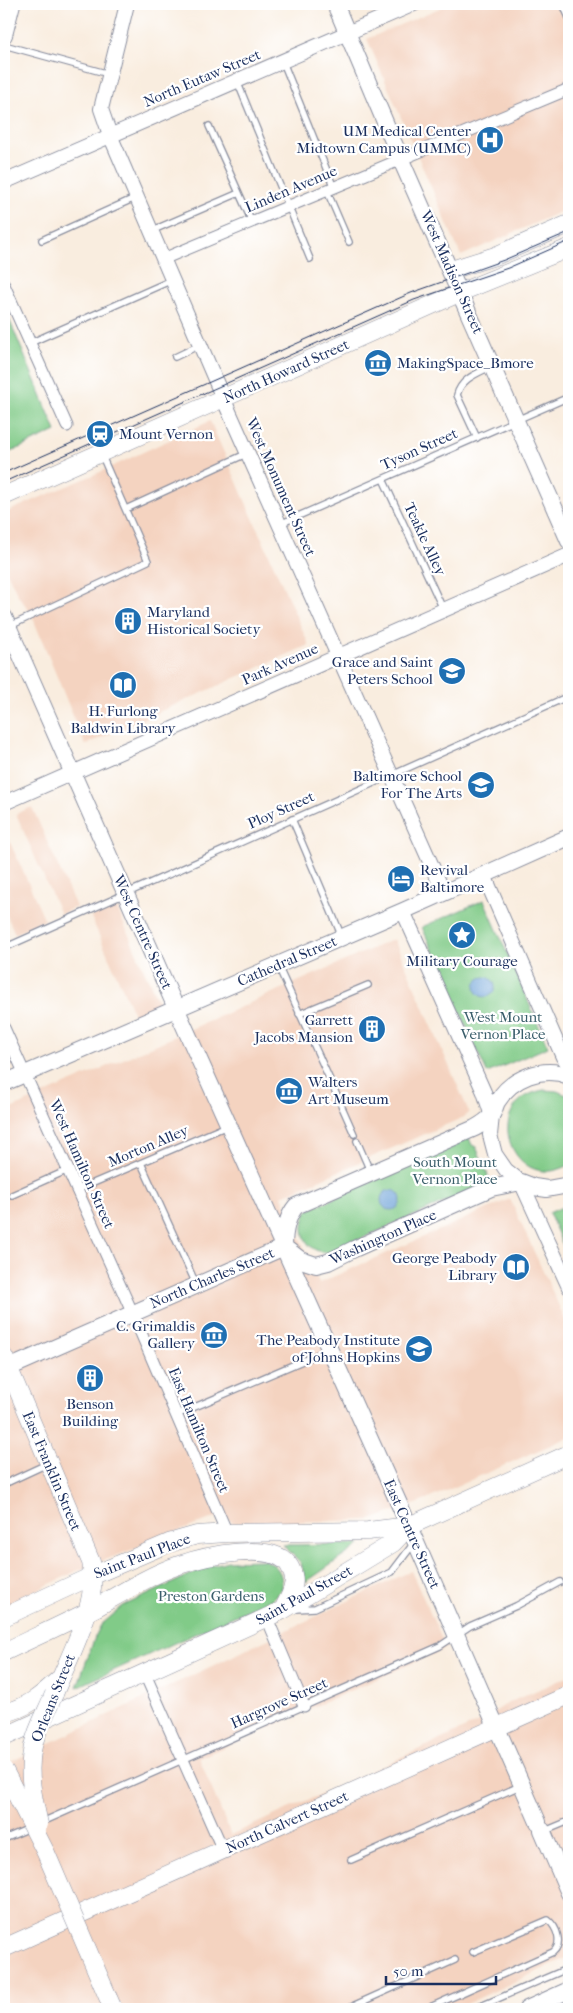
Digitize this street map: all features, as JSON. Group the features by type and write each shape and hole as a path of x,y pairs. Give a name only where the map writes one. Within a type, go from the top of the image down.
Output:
{"main road":[{"path":"4,35 12,4"},
{"name":"West Madison Street","path":"335,4 401,160 461,292 569,541"},
{"path":"451,270 494,256 569,224"},
{"name":"North Howard Street","path":"4,496 461,292 569,248"},
{"name":"West Centre Street","path":"6,622 176,1008 284,1247"},
{"name":"Cathedral Street","path":"4,1083 403,911 569,837"},
{"path":"284,1247 286,1227 290,1214 296,1206 475,1128 492,1116 498,1101 507,1089 520,1080 534,1074 549,1072 569,1076"},
{"name":"Washington Place","path":"284,1247 301,1260 313,1265 328,1262 491,1188 521,1182 547,1189 569,1185"},
{"name":"North Charles Street","path":"5,1365 284,1247"},
{"name":"East Centre Street","path":"284,1247 569,1893"},
{"name":"East Franklin Street","path":"5,1365 92,1562 94,1574"},
{"name":"Saint Paul Street","path":"4,1737 275,1614 393,1543 569,1454"},
{"name":"Saint Paul Place","path":"4,1617 94,1574 176,1541 197,1535 368,1531 412,1534"},
{"name":"Saint Paul Place","path":"4,1652 177,1566 215,1556 261,1552 272,1553 282,1558 288,1564 293,1574 294,1585 275,1614"},
{"name":"Orleans Street","path":"46,1853 32,1797 30,1763 33,1744 88,1611 94,1574"},
{"path":"4,1713 29,1704 42,1696 61,1677"},
{"name":"North Calvert Street","path":"4,1948 569,1695"},
{"name":"Orleans Street","path":"4,1770 46,1853 113,2009"},
{"path":"527,2009 569,1990"}],"street":[{"name":"West Monument Street","path":"127,4 101,109 110,135 223,398 444,893"},
{"name":"North Eutaw Street","path":"4,182 414,4"},
{"name":"Linden Avenue","path":"163,259 569,89"},
{"path":"4,285 67,426"},
{"name":"Park Avenue","path":"4,803 569,556"},
{"path":"484,875 569,1065"},
{"path":"403,911 481,1085 492,1116 490,1135 496,1154 506,1170 521,1182 569,1287"},
{"name":"West Hamilton Street","path":"4,1028 132,1312"},
{"name":"East Hamilton Street","path":"132,1312 227,1533"},
{"path":"275,1614 304,1706"},
{"path":"144,1672 223,1850"},
{"path":"69,1919 108,2009"}],"lane":[{"path":"563,4 569,18"},
{"path":"4,45 109,74"},
{"path":"283,61 349,242"},
{"path":"236,81 310,259"},
{"path":"209,126 252,222"},
{"path":"151,231 239,193"},
{"path":"42,240 137,197"},
{"path":"30,342 172,280"},
{"path":"175,356 200,345"},
{"path":"476,438 457,395 465,380 493,366"},
{"name":"Tyson Street","path":"280,524 569,397"},
{"path":"6,622 148,561 101,453"},
{"path":"126,510 248,453"},
{"name":"Teakle Alley","path":"383,479 443,610"},
{"name":"Ploy Street","path":"4,948 569,696"},
{"path":"292,819 342,937"},
{"path":"277,965 330,1080"},
{"path":"299,1014 368,984"},
{"path":"334,1089 354,1134"},
{"name":"Morton Alley","path":"77,1190 229,1125"},
{"path":"358,1141 371,1173"},
{"path":"141,1163 196,1284"},
{"path":"12,1195 68,1170"},
{"path":"176,1415 330,1349"},
{"path":"4,1484 49,1464"},
{"path":"275,1614 315,1608 392,1572 412,1534"},
{"name":"Hargrove Street","path":"4,1839 440,1646 470,1626 516,1606 560,1582"},
{"path":"351,1860 522,1785"},
{"path":"541,1828 569,1821"},
{"path":"426,2009 553,1952 559,1947 559,1943 553,1925 548,1920 473,1952"},
{"path":"346,2009 455,1960"},
{"path":"474,2009 569,1968"}],"shaded area":[{"name":"UM Medical Center Midtown Campus (UMMC)","path":"449,4 569,4 569,208 461,256 367,39"},
{"name":"Maryland Historical Society","path":"210,421 309,645 85,745 30,611 19,597 4,566 4,513 98,473"},
{"path":"32,807 76,907 60,914 16,814"},
{"path":"4,829 45,920 15,934 4,909"},
{"path":"116,906 160,1006 135,1017 91,917"},
{"path":"394,939 469,1112 464,1117 282,1196 319,1283 510,1199 569,1328 569,1437 416,1504 371,1520 234,1523 221,1515 77,1571 4,1606 4,1112"},
{"path":"411,1571 446,1648 199,1758 231,1835 479,1722 508,1703 569,1676 569,1957 455,2009 4,2009 4,1765"}],"green space":[{"path":"4,307 56,431 4,455"},
{"name":"West Mount Vernon Place","path":"484,900 548,1047 487,1073 422,927"},
{"path":"544,1090 557,1091 569,1096 569,1165 549,1171 532,1168 519,1158 510,1143 508,1127 512,1111 524,1098"},
{"name":"South Mount Vernon Place","path":"469,1138 472,1145 476,1147 487,1172 489,1183 328,1253 320,1252 308,1244 303,1231 303,1224 308,1210"},
{"path":"569,1204 569,1259 549,1213"},
{"name":"Preston Gardens","path":"361,1544 306,1582 301,1563 283,1545"},
{"name":"Preston Gardens","path":"263,1560 276,1567 282,1579 282,1589 272,1599 77,1687 101,1625 123,1606 209,1566 228,1561"}],"water":[{"path":"481,977 489,977 495,983 495,991 489,997 481,997 475,991 475,983"},
{"path":"391,1190 398,1193 401,1200 398,1207 391,1210 384,1207 381,1200 384,1193"}],"tram line":[{"path":"4,473 411,293 504,260 569,232"},
{"path":"4,482 414,300 508,268 569,241"}],"place":[{"name":"UM Medical Center Midtown Campus (UMMC)","path":"490,140"},
{"name":"MakingSpace_Bmore","path":"378,363"},
{"name":"Mount Vernon","path":"100,434"},
{"name":"Maryland Historical Society","path":"128,621"},
{"name":"Grace and Saint Peters School","path":"452,671"},
{"name":"H. Furlong Baldwin Library","path":"123,685"},
{"name":"Baltimore School For The Arts","path":"481,785"},
{"name":"Revival Baltimore","path":"401,879"},
{"name":"Military Courage","path":"462,935"},
{"name":"Garrett Jacobs Mansion","path":"372,1029"},
{"name":"Walters Art Museum","path":"289,1091"},
{"name":"George Peabody Library","path":"516,1267"},
{"name":"C. Grimaldis Gallery","path":"214,1335"},
{"name":"The Peabody Institute of Johns Hopkins","path":"419,1349"},
{"name":"Benson Building","path":"90,1378"}]}
